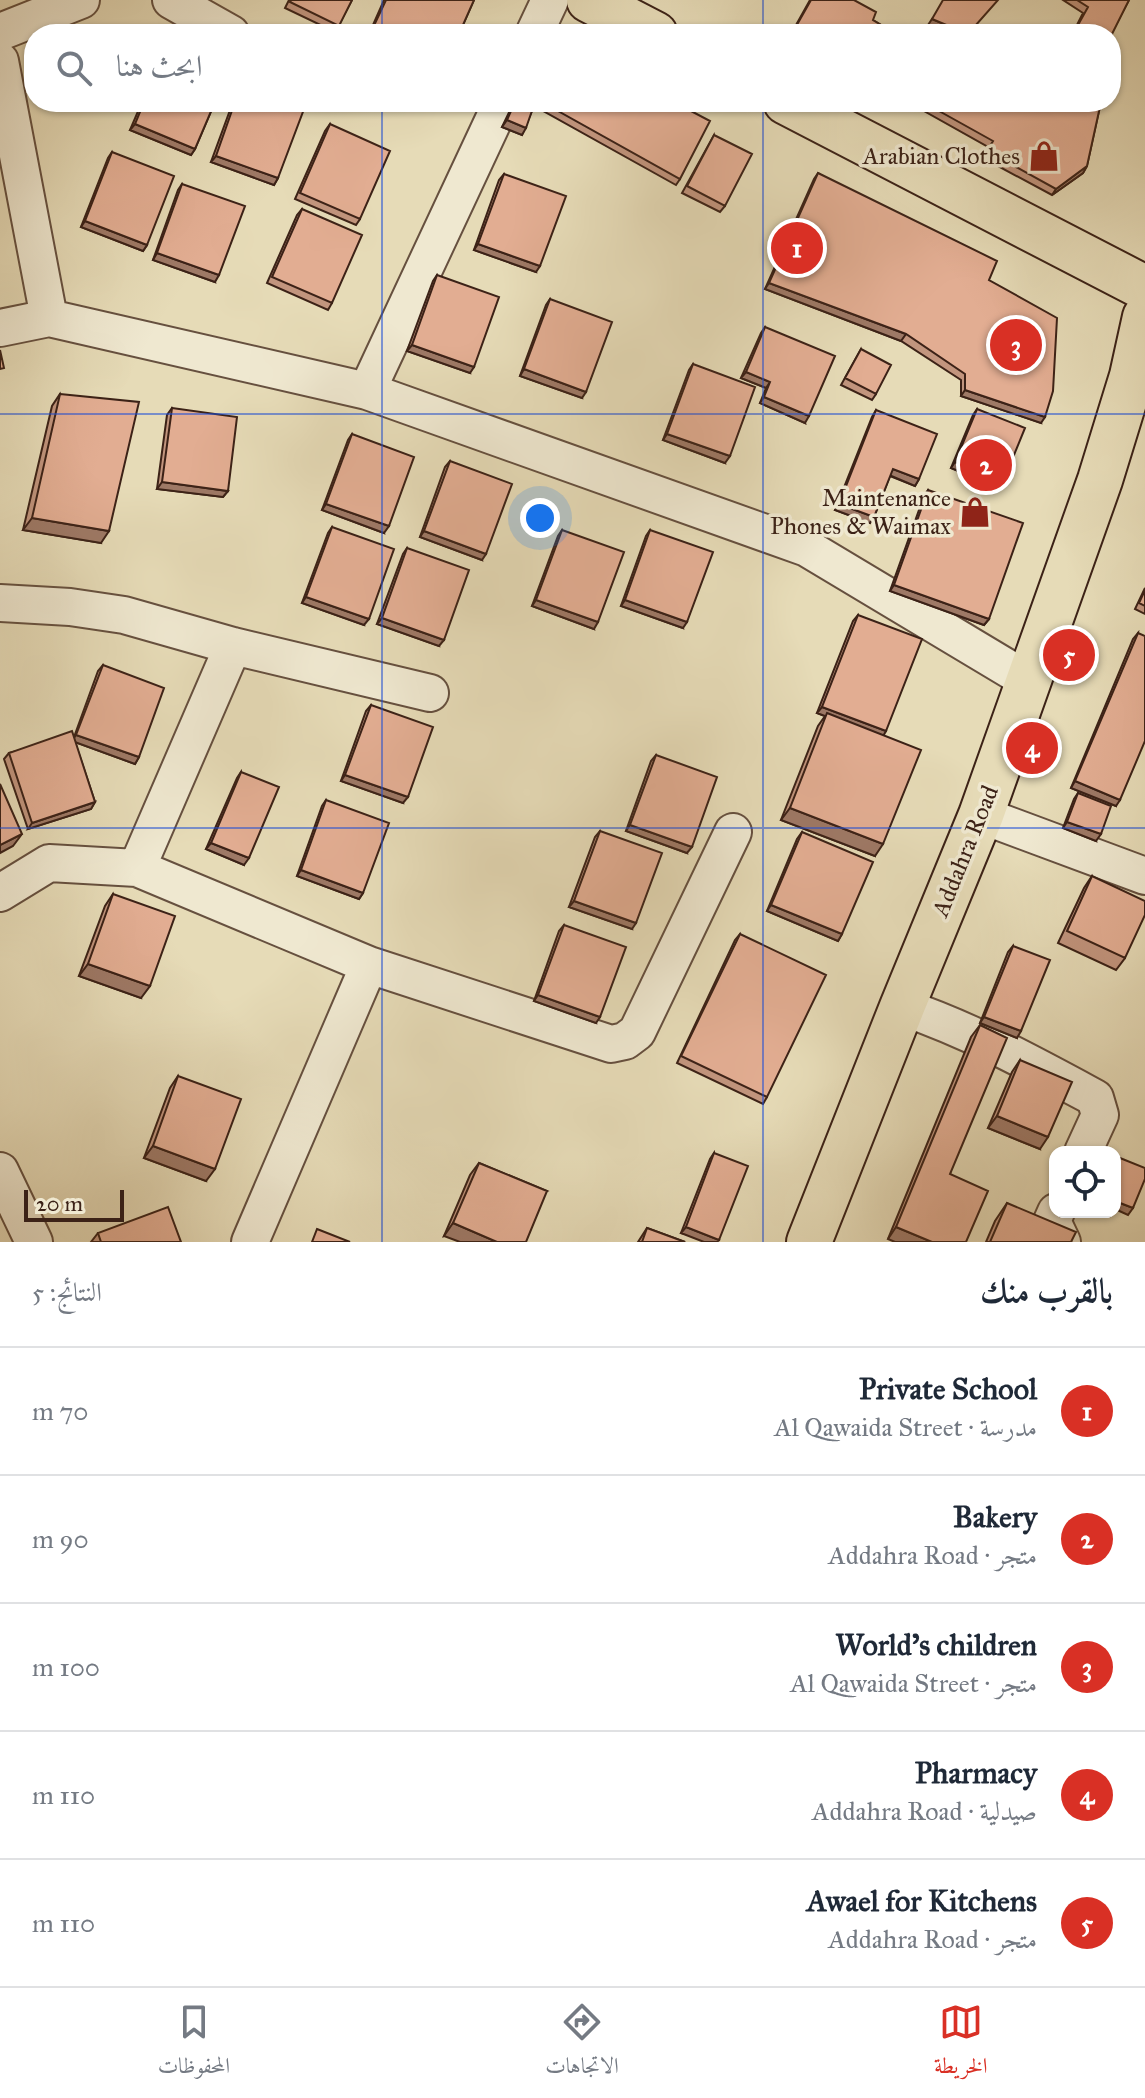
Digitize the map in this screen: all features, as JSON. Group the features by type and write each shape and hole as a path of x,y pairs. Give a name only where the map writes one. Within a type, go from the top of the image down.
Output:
{"main road":[{"path":"589,0 636,24"},
{"path":"805,112 1145,288"},
{"name":"Addahra Road","path":"809,1242 981,815 1139,377 1145,317"}],"street":[{"path":"0,32 81,0"},
{"path":"171,0 213,24"},
{"path":"539,24 550,0"},
{"path":"0,61 49,318"},
{"path":"367,391 497,112"},
{"path":"0,328 49,318 367,391 807,548 1029,681"},
{"path":"0,603 70,607 124,615 233,646 430,693"},
{"path":"137,868 233,646"},
{"path":"981,815 1145,876"},
{"path":"0,893 49,863 137,868 369,965 611,1044 625,1041 637,1032 733,832"},
{"path":"250,1242 369,965"},
{"path":"902,1007 949,1023 1095,1098 1100,1115 1086,1146"},
{"path":"0,1171 34,1242"},
{"path":"1053,1218 1062,1242"}],"building":[{"path":"291,0 352,0 340,24"},
{"path":"386,0 474,0 463,24 375,24"},
{"path":"811,0 854,0 876,12 873,20 880,24 797,24"},
{"path":"943,0 998,0 977,24 944,24 932,19"},
{"path":"1077,0 1129,0 1117,24 1079,24 1088,7"},
{"path":"140,112 211,112 195,149 135,124"},
{"path":"231,112 303,112 278,178 216,156"},
{"path":"511,112 532,112 526,128 507,120"},
{"path":"560,112 693,112 710,121 680,179"},
{"path":"941,112 1099,112 1087,166 1056,189 987,151 993,141"},
{"path":"330,124 390,151 360,219 300,193"},
{"path":"714,135 752,154 725,206 687,186"},
{"path":"112,152 174,176 147,245 85,221"},
{"path":"818,173 997,261 989,280 1057,318 1053,391 1045,417 965,390 965,374 906,334 769,283"},
{"path":"504,174 566,196 540,266 478,244"},
{"path":"182,184 245,206 219,275 157,253"},
{"path":"302,209 362,235 332,303 272,277"},
{"path":"437,275 499,297 474,367 412,345"},
{"path":"550,299 612,322 586,392 524,369"},
{"path":"765,327 835,356 809,416 764,397 770,382 746,372"},
{"path":"861,349 891,365 876,394 845,378"},
{"path":"693,364 755,387 730,456 667,434"},
{"path":"60,394 139,402 109,531 32,518"},
{"path":"172,408 237,417 228,491 162,482"},
{"path":"977,409 1025,428 1003,482 955,462"},
{"path":"876,410 937,434 919,479 893,469 874,517 839,504"},
{"path":"352,434 414,457 389,526 326,504"},
{"path":"450,461 512,484 486,554 424,531"},
{"path":"928,490 1023,523 989,619 894,585"},
{"path":"332,527 394,549 369,619 306,597"},
{"path":"562,530 624,552 598,622 536,600"},
{"path":"650,530 713,552 687,622 625,600"},
{"path":"407,548 469,570 444,640 382,618"},
{"path":"1145,590 1145,606 1139,603"},
{"path":"858,615 922,639 886,731 822,707"},
{"path":"1138,633 1145,636 1145,741 1120,800 1075,781"},
{"path":"103,665 164,688 139,757 76,735"},
{"path":"371,705 433,727 408,797 345,775"},
{"path":"827,713 921,750 883,844 790,808"},
{"path":"72,731 95,802 32,823 9,753"},
{"path":"656,755 717,777 692,847 630,825"},
{"path":"241,772 279,787 249,858 211,843"},
{"path":"0,784 22,834 0,845"},
{"path":"1078,793 1111,806 1101,834 1067,822"},
{"path":"326,800 389,823 363,893 301,870"},
{"path":"600,831 662,853 636,923 574,901"},
{"path":"802,832 873,862 842,934 771,905"},
{"path":"1092,876 1145,901 1145,915 1125,958 1067,931"},
{"path":"113,894 175,916 150,986 88,964"},
{"path":"564,925 626,947 600,1017 538,995"},
{"path":"740,934 826,975 767,1097 681,1056"},
{"path":"1013,946 1050,960 1021,1031 984,1017"},
{"path":"980,1025 1007,1038 950,1174 988,1191 966,1242 932,1242 896,1227"},
{"path":"1020,1060 1072,1082 1048,1137 997,1116"},
{"path":"178,1076 241,1099 215,1169 153,1146"},
{"path":"714,1153 748,1166 719,1240 686,1227"},
{"path":"1121,1158 1145,1168 1145,1179 1133,1208 1121,1203"},
{"path":"479,1163 547,1191 526,1242 497,1242 453,1223"},
{"path":"1007,1203 1076,1232 1071,1242 990,1242"},
{"path":"168,1207 181,1242 101,1242 98,1233"},
{"path":"647,1228 685,1242 642,1242"},
{"path":"317,1229 350,1242 312,1242"}],"place":[{"name":"Arabian Clothes","path":"1044,156"},
{"name":"Private School","path":"797,248"},
{"name":"World's children","path":"1016,345"},
{"name":"Bakery","path":"986,465"},
{"name":"Maintenance Phones & Waimax","path":"975,512"},
{"name":"Awael for Kitchens","path":"1069,655"},
{"name":"Pharmacy","path":"1032,748"}]}
